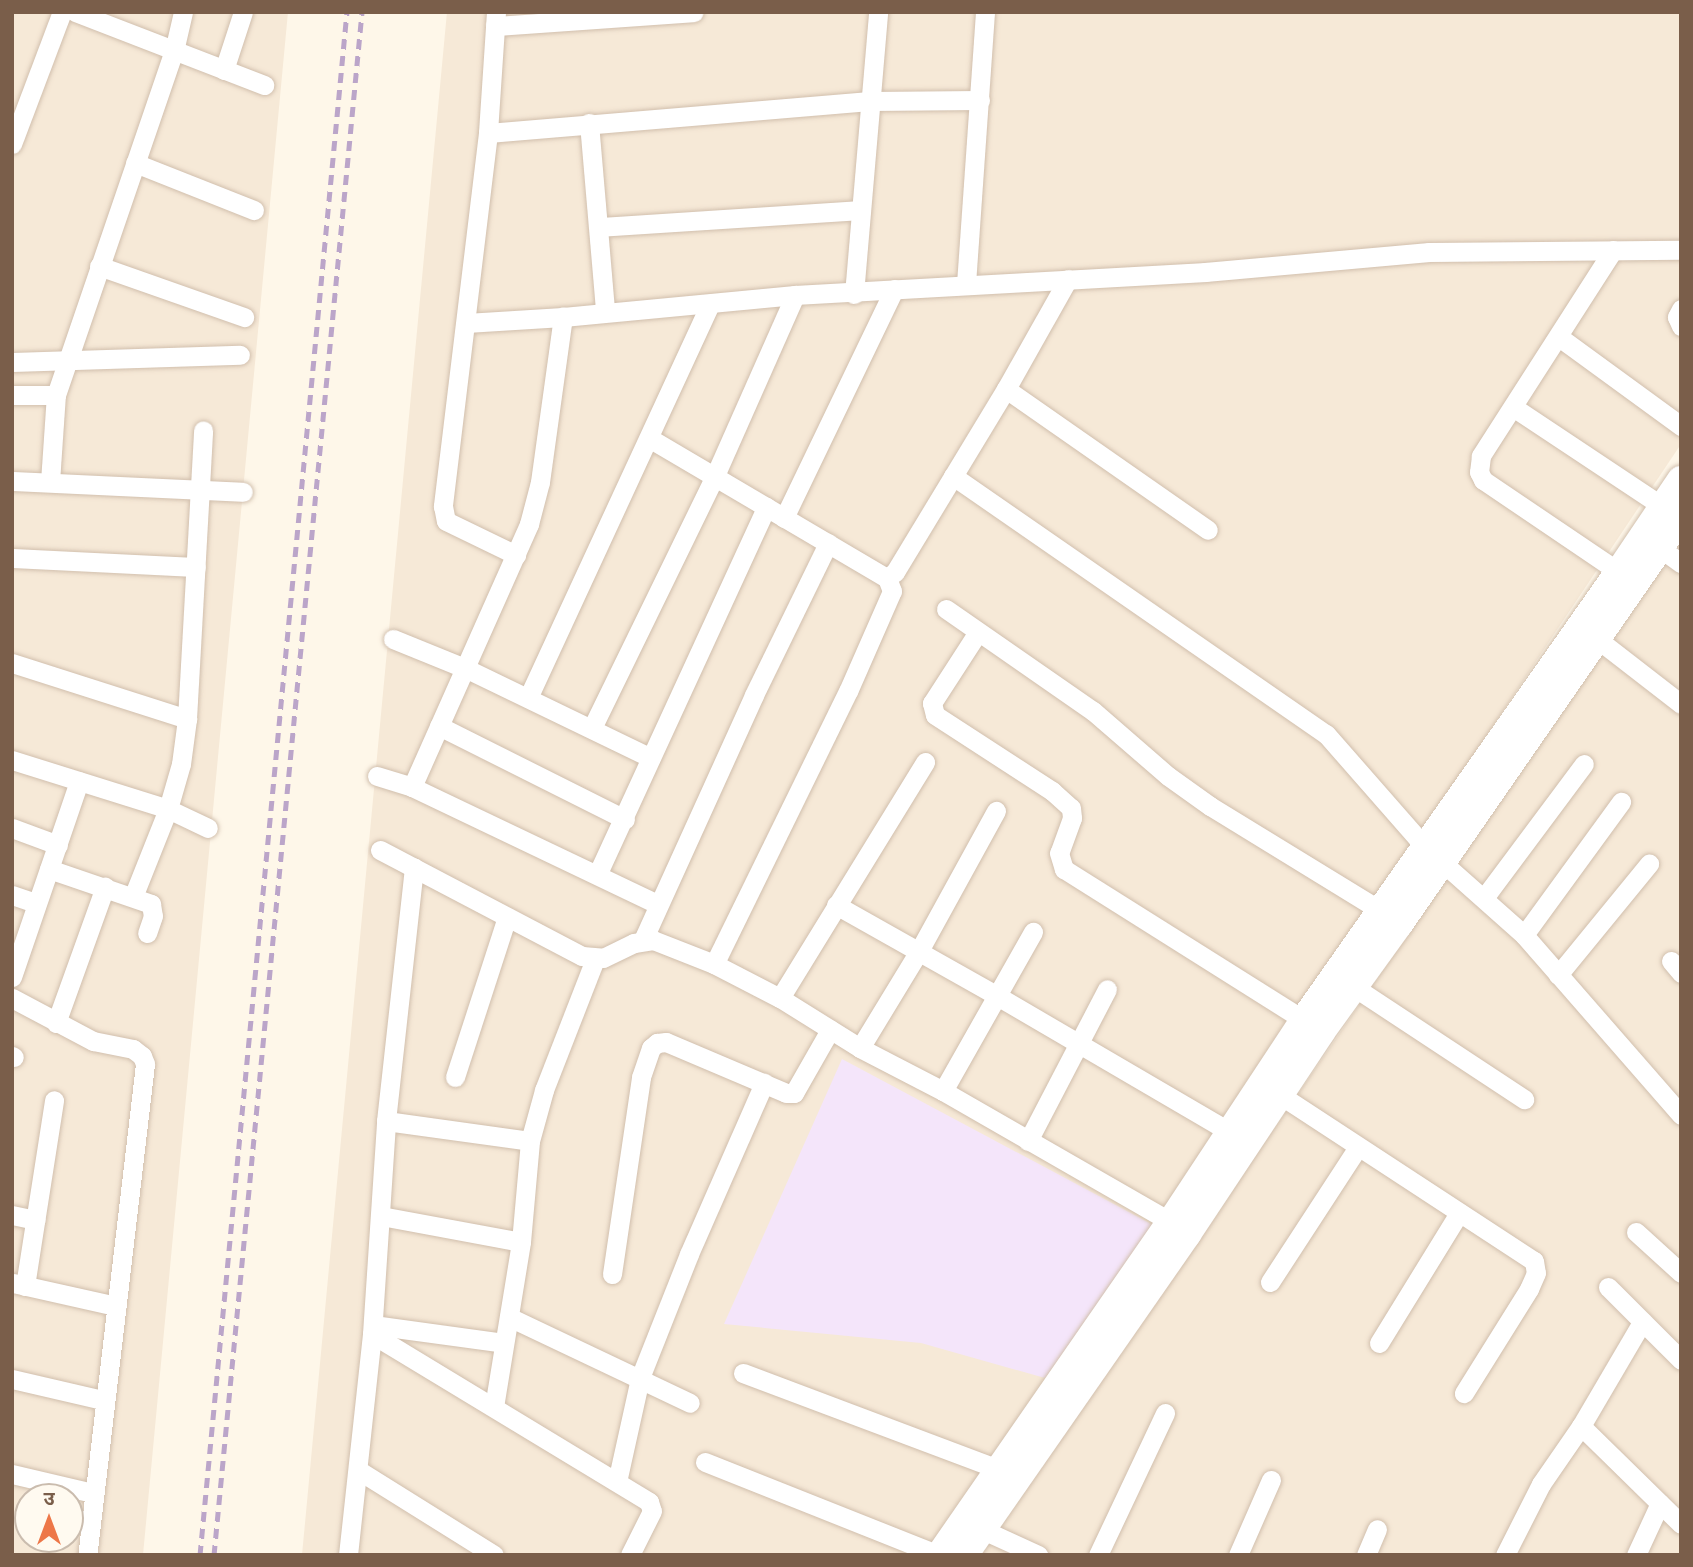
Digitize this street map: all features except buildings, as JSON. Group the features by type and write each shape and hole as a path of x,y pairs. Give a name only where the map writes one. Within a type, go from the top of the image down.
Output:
{"main road":[{"path":"964,1555 1187,1234 1271,1088 1304,1020 1383,912 1433,854 1596,638 1670,555 1671,511 1681,480"},
{"path":"939,1555 1171,1222 1230,1132 1271,1088 1354,987 1433,854 1619,572 1671,511"}],"street":[{"path":"12,144 62,12"},
{"path":"75,12 264,85"},
{"path":"51,482 56,394 174,51 183,12"},
{"path":"224,70 243,12"},
{"path":"516,555 446,521 444,515 488,133 496,19 694,12"},
{"path":"854,293 878,12"},
{"path":"966,284 985,12"},
{"path":"488,133 870,100 980,100"},
{"path":"589,123 605,311"},
{"path":"135,163 254,210"},
{"path":"599,227 859,210"},
{"path":"1613,250 1481,456 1480,476 1619,572"},
{"path":"466,323 710,305 795,295 1205,272 1429,253 1681,250"},
{"path":"99,267 244,317"},
{"path":"887,578 895,572 1006,389 1068,279"},
{"path":"784,518 894,289"},
{"path":"592,728 714,478 795,295"},
{"path":"527,698 710,305"},
{"path":"1681,309 1676,317 1681,326"},
{"path":"412,787 467,669 529,524 540,482 563,317"},
{"path":"1559,337 1681,426"},
{"path":"12,362 240,355"},
{"path":"1006,389 1208,530"},
{"path":"12,395 56,394"},
{"path":"1513,407 1671,511"},
{"path":"132,897 168,809 181,764 187,719 203,430"},
{"path":"649,438 887,578 892,596 714,964"},
{"path":"953,476 1326,734 1433,854 1524,935 1681,1115"},
{"path":"12,481 243,492"},
{"path":"598,873 766,507"},
{"path":"643,940 657,904 828,543"},
{"path":"12,558 196,567"},
{"path":"946,609 1108,723 1168,776 1200,799 1383,912"},
{"path":"978,632 932,703 935,715 1052,791 1071,808 1072,818 1059,853 1064,869 1304,1020"},
{"path":"1596,638 1681,704"},
{"path":"393,639 467,669 651,758"},
{"path":"12,663 187,719"},
{"path":"439,726 625,819"},
{"path":"12,760 168,809 208,828"},
{"path":"780,999 925,762"},
{"path":"1484,898 1584,764"},
{"path":"377,775 412,787 598,873 657,904"},
{"path":"12,978 79,781"},
{"path":"1524,935 1621,802"},
{"path":"860,1048 919,951 996,811"},
{"path":"12,828 58,845"},
{"path":"380,850 582,956 595,959 611,956 643,940 664,943 714,964 1171,1222"},
{"path":"1558,975 1649,864"},
{"path":"348,1555 372,1329 387,1121 414,868"},
{"path":"49,869 153,906 147,933"},
{"path":"56,1023 105,887"},
{"path":"12,895 36,903"},
{"path":"836,905 1230,1132"},
{"path":"455,1077 507,917"},
{"path":"943,1091 999,997 1033,932"},
{"path":"494,1408 521,1242 530,1140 544,1090 595,959"},
{"path":"1354,987 1524,1099"},
{"path":"1028,1140 1107,989"},
{"path":"12,998 93,1041 132,1049 142,1056 145,1064 103,1399 87,1555"},
{"path":"611,1274 641,1077 651,1048 657,1043 666,1042 786,1093 798,1091 830,1030"},
{"path":"617,1482 640,1378 689,1254 764,1083"},
{"path":"1271,1088 1525,1254 1537,1267 1529,1289 1464,1394"},
{"path":"54,1100 35,1220 19,1284 116,1306"},
{"path":"387,1121 530,1140"},
{"path":"1270,1282 1358,1147"},
{"path":"1379,1343 1459,1213"},
{"path":"12,1215 35,1220"},
{"path":"381,1216 521,1242"},
{"path":"1636,1232 1681,1273"},
{"path":"1608,1287 1681,1360"},
{"path":"509,1317 690,1403"},
{"path":"1505,1555 1541,1484 1581,1426 1642,1322"},
{"path":"372,1329 504,1343"},
{"path":"372,1329 494,1408 649,1502 652,1508 630,1555"},
{"path":"743,1373 999,1469"},
{"path":"12,1379 103,1399"},
{"path":"1098,1555 1165,1413"},
{"path":"1581,1426 1681,1524"},
{"path":"705,1462 939,1555"},
{"path":"358,1470 494,1555"},
{"path":"12,1474 93,1493"},
{"path":"1238,1555 1271,1480"},
{"path":"1636,1555 1660,1503"},
{"path":"981,1529 1038,1555"},
{"path":"1366,1555 1377,1529"}],"shaded area":[{"path":"12,12 288,12 143,1555 12,1555"},
{"path":"447,12 1681,12 1681,444 1171,1208 934,1555 302,1555"},
{"path":"1681,533 1681,1555 981,1555 1430,902"},
{"path":"842,1059 1155,1226 1045,1378 921,1343 724,1324"}],"railway":[{"path":"200,1555 347,12"},
{"path":"214,1555 362,12"}]}
